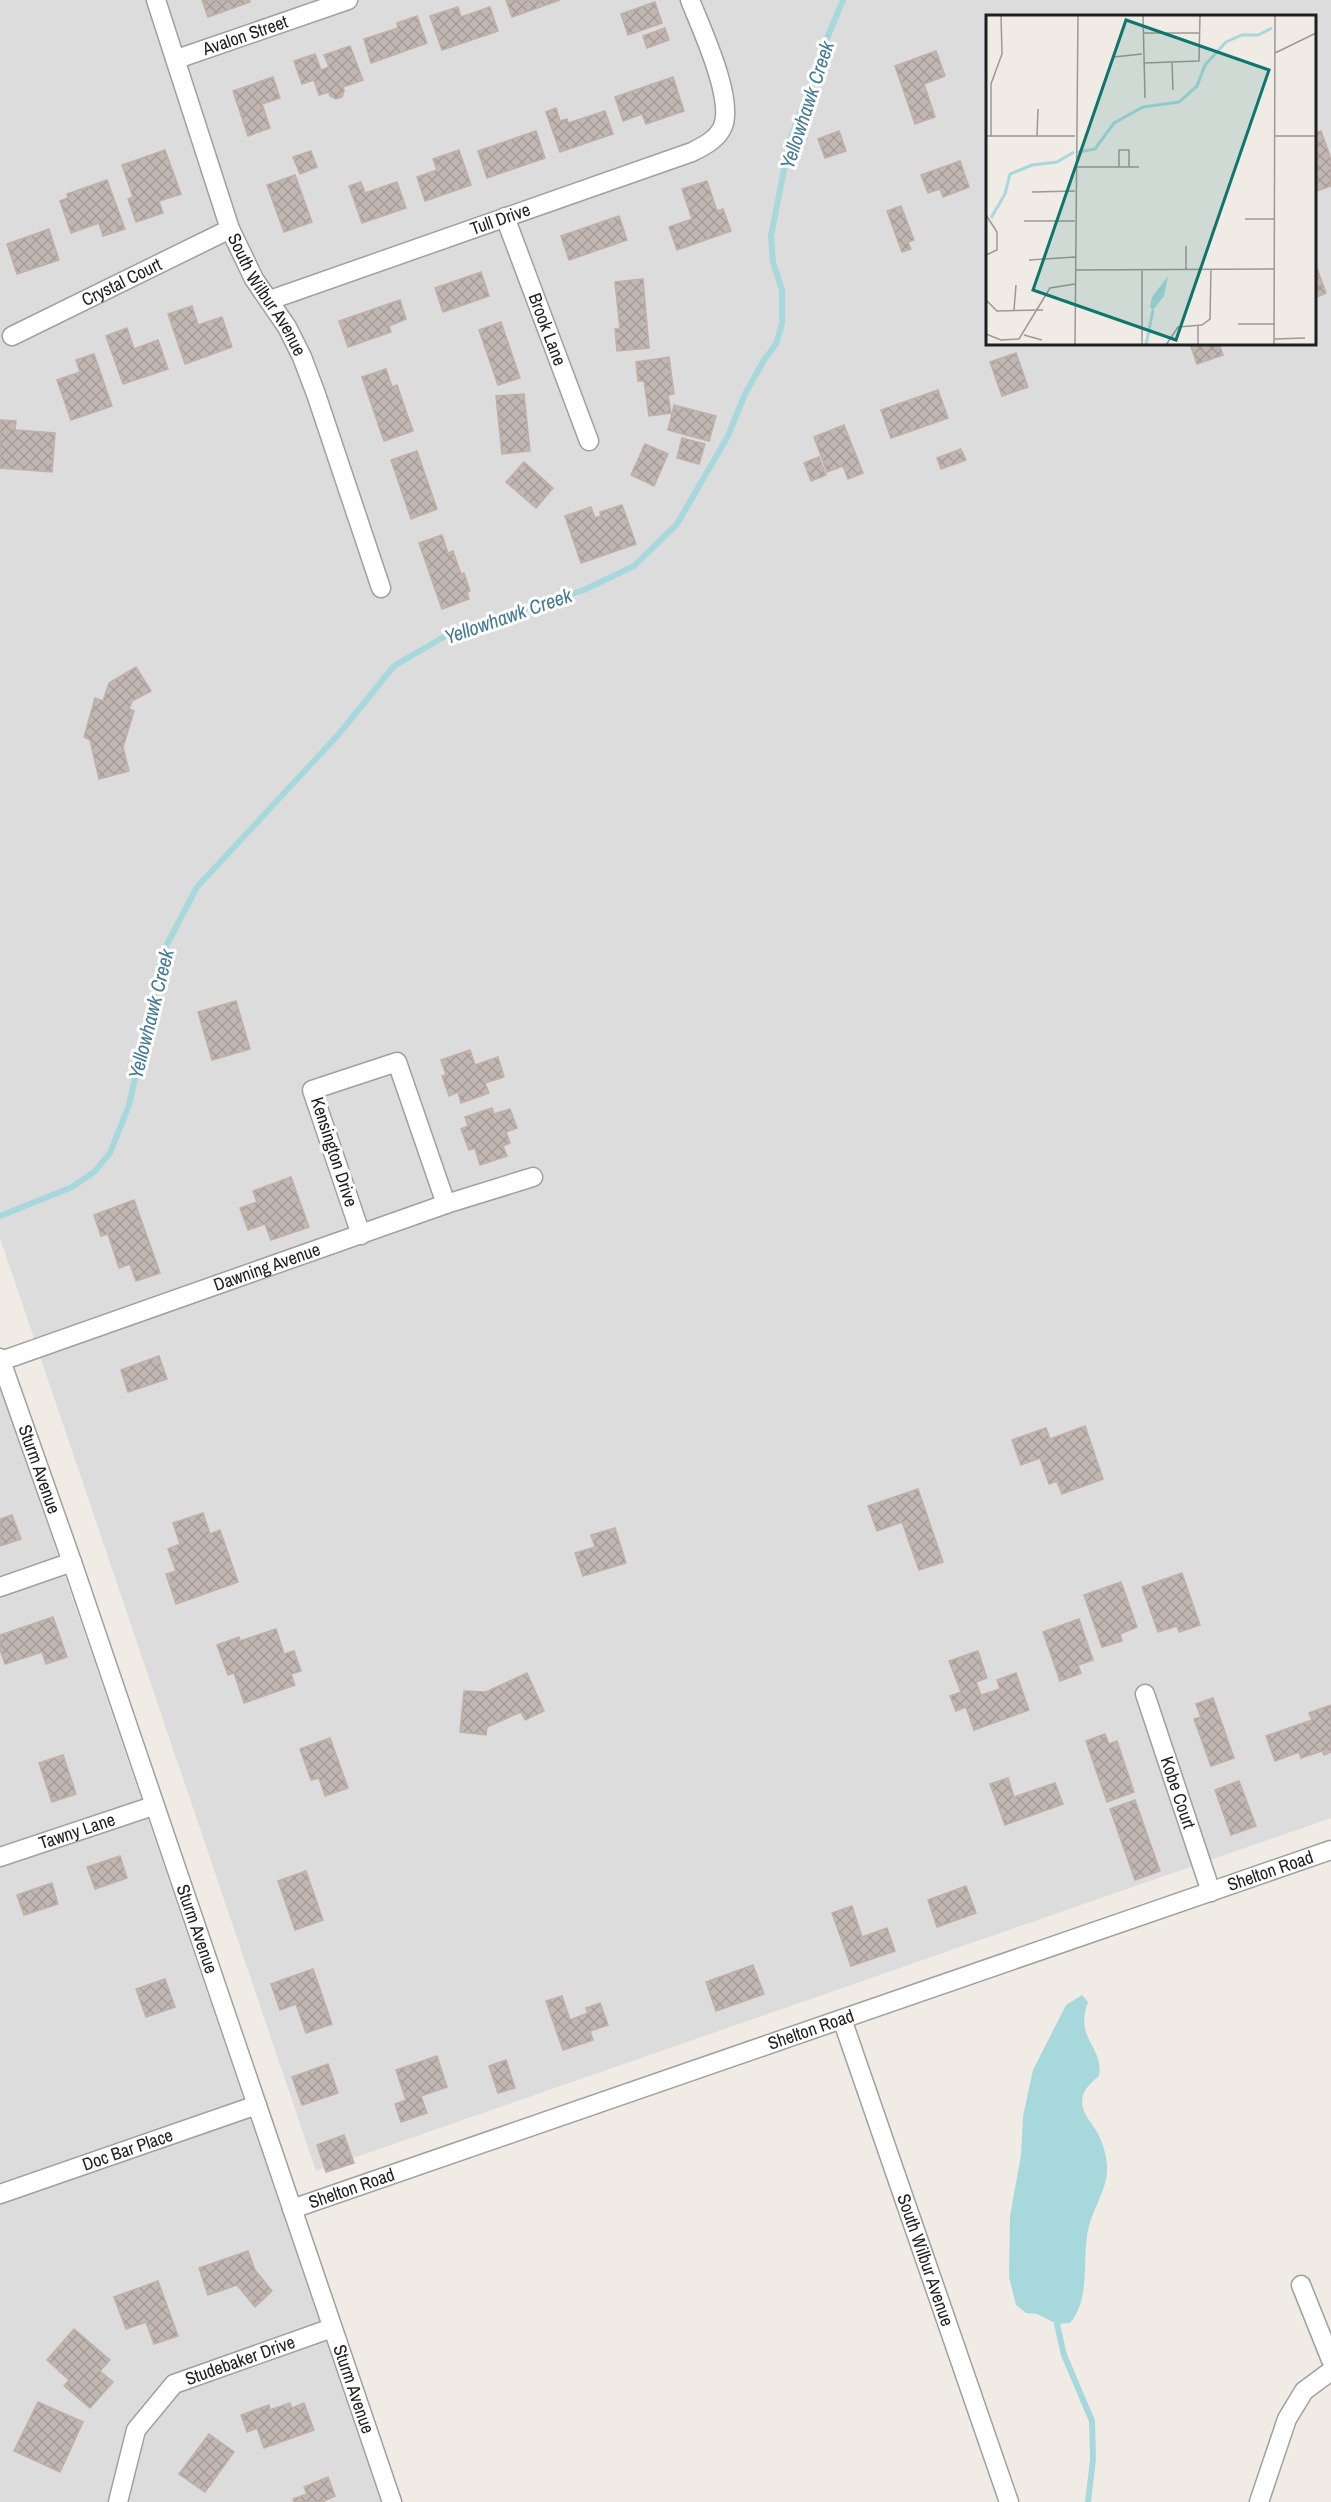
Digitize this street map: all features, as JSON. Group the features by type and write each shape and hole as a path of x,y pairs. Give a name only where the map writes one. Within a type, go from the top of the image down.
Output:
{"street":[{"name":"South Wilbur Avenue","path":"156,0 177,59 230,229 254,279 270,300 292,337 316,394 381,588"},
{"name":"Avalon Street","path":"177,59 348,0"},
{"name":"Tull Drive","path":"270,300 692,153 711,141 723,127 726,112 724,92 690,0"},
{"name":"Brook Lane","path":"506,217 589,441"},
{"name":"Crystal Court","path":"12,336 230,229"},
{"name":"Kensington Drive","path":"361,1235 312,1090 397,1062 446,1204"},
{"name":"Dawning Avenue","path":"0,1359 446,1204 533,1178"},
{"name":"Sturm Avenue","path":"0,1359 72,1562 153,1806 392,2502"},
{"path":"0,1587 72,1562"},
{"name":"Kobe Court","path":"1145,1694 1211,1892"},
{"name":"Tawny Lane","path":"0,1857 153,1806"},
{"name":"Shelton Road","path":"292,2209 1331,1850"},
{"name":"South Wilbur Avenue","path":"842,2019 1009,2502"},
{"name":"Doc Bar Place","path":"0,2194 256,2105"},
{"path":"1301,2285 1331,2360"},
{"name":"Studebaker Drive","path":"118,2502 136,2430 174,2384 332,2328"},
{"path":"1259,2502 1287,2419 1304,2391 1331,2371"}],"shaded area":[{"path":"0,0 1331,0 1331,1818 316,2171 0,1238"},
{"path":"0,1386 381,2502 0,2502"}],"water":[{"path":"1082,1995 1088,2002 1085,2025 1097,2057 1099,2076 1083,2094 1082,2102 1103,2144 1107,2173 1104,2188 1089,2226 1081,2301 1070,2323 1057,2324 1037,2314 1026,2313 1016,2305 1009,2277 1010,2216 1021,2155 1023,2116 1033,2070 1066,2005"}],"building":[{"path":"202,0 250,0 250,2 208,17"},
{"path":"506,0 560,0 512,17"},
{"path":"655,2 662,23 628,35 621,14"},
{"path":"458,7 461,17 490,7 498,31 442,50 430,16"},
{"path":"417,16 427,43 371,63 364,39 398,28 397,23"},
{"path":"665,28 669,40 647,48 643,36"},
{"path":"350,46 363,80 343,87 342,97 336,99 330,96 329,92 319,95 314,80 302,84 294,61 315,54 321,70 329,67 324,55"},
{"path":"936,51 945,76 924,84 935,117 915,124 895,66"},
{"path":"273,77 280,98 262,104 270,128 248,136 233,91"},
{"path":"673,77 684,111 646,124 642,114 623,121 615,97"},
{"path":"556,108 560,121 567,119 568,123 605,111 613,134 560,152 546,112"},
{"path":"536,131 545,158 487,178 478,151"},
{"path":"839,131 846,151 825,158 818,139"},
{"path":"1321,131 1331,159 1331,186 1316,191 1316,132"},
{"path":"165,150 181,194 159,201 163,213 136,222 128,199 133,197 122,165"},
{"path":"459,150 471,185 425,201 417,177 437,170 433,159"},
{"path":"311,151 317,167 300,174 293,157"},
{"path":"960,161 969,187 943,197 940,189 928,193 921,175"},
{"path":"295,175 312,222 284,232 267,185"},
{"path":"107,180 125,229 103,236 99,223 71,233 60,201 68,198 67,194"},
{"path":"707,181 717,211 723,209 731,231 677,250 669,227 692,219 682,189"},
{"path":"361,182 365,193 397,182 406,208 362,223 349,186"},
{"path":"901,206 914,240 908,242 911,249 902,252 887,211"},
{"path":"619,216 627,240 569,260 561,236"},
{"path":"49,229 59,260 17,274 7,244"},
{"path":"1316,266 1326,293 1316,297"},
{"path":"481,272 489,296 443,312 435,288"},
{"path":"643,279 649,348 617,351 615,329 620,329 615,282"},
{"path":"400,300 406,319 389,326 391,332 348,347 339,321"},
{"path":"192,306 198,325 222,317 232,347 185,364 168,314"},
{"path":"501,322 520,378 498,385 479,330"},
{"path":"127,328 134,349 158,340 168,369 123,384 106,336"},
{"path":"1190,345 1219,345 1223,355 1197,364"},
{"path":"1016,353 1028,387 1002,396 990,362"},
{"path":"94,354 112,406 71,420 57,380 80,372 76,360"},
{"path":"669,357 674,394 668,395 671,413 649,416 644,381 638,381 636,362"},
{"path":"386,369 392,387 397,385 413,431 384,441 362,377"},
{"path":"938,390 948,418 891,438 881,410"},
{"path":"524,394 530,451 502,454 496,396"},
{"path":"674,405 716,416 709,441 668,430"},
{"path":"0,420 16,421 15,430 55,433 52,472 0,468"},
{"path":"844,425 863,473 848,479 843,466 827,472 814,437"},
{"path":"682,438 705,444 699,464 677,458"},
{"path":"645,444 668,454 654,486 631,475"},
{"path":"961,449 966,460 941,469 937,458"},
{"path":"417,451 437,509 411,519 391,460"},
{"path":"819,457 826,475 811,481 804,463"},
{"path":"524,462 553,488 536,508 506,482"},
{"path":"622,505 636,544 581,563 565,516 591,507 595,518 601,516 600,512"},
{"path":"442,535 448,553 453,551 461,574 464,573 470,591 467,592 469,599 442,609 419,543"},
{"path":"136,667 151,691 132,701 129,709 134,711 123,747 129,771 99,779 90,740 84,737 95,698 103,701 109,683"},
{"path":"236,1001 250,1049 212,1060 198,1012"},
{"path":"470,1050 475,1065 498,1057 504,1077 485,1083 489,1093 461,1103 458,1092 449,1096 442,1076 446,1075 441,1060"},
{"path":"492,1108 494,1114 510,1109 517,1128 506,1132 510,1143 503,1146 507,1156 480,1165 475,1148 469,1150 461,1129 468,1126 465,1117"},
{"path":"291,1177 309,1227 271,1240 265,1224 248,1230 240,1208 257,1202 253,1191"},
{"path":"134,1200 160,1273 136,1281 130,1264 119,1268 108,1234 101,1236 94,1215"},
{"path":"159,1356 167,1379 128,1392 121,1370"},
{"path":"1085,1426 1103,1479 1062,1494 1057,1481 1049,1484 1040,1458 1021,1465 1012,1440 1046,1428 1050,1439"},
{"path":"918,1489 943,1562 919,1570 902,1522 877,1531 868,1506"},
{"path":"203,1513 210,1534 220,1530 238,1582 176,1604 166,1574 176,1571 168,1549 180,1544 173,1523"},
{"path":"12,1515 21,1539 0,1546 0,1519"},
{"path":"615,1528 626,1563 583,1576 575,1553 595,1547 591,1535"},
{"path":"1182,1573 1200,1625 1179,1632 1177,1626 1158,1632 1142,1587"},
{"path":"1121,1582 1137,1627 1120,1634 1122,1641 1102,1647 1084,1595"},
{"path":"53,1617 67,1657 46,1664 42,1652 5,1664 0,1649 0,1635"},
{"path":"1079,1619 1093,1660 1078,1665 1081,1673 1060,1681 1043,1632"},
{"path":"276,1629 284,1654 294,1651 301,1671 291,1674 295,1685 244,1703 234,1673 228,1675 217,1645 239,1637 240,1641"},
{"path":"978,1651 987,1678 976,1682 981,1695 1000,1689 997,1680 1016,1673 1029,1710 974,1730 966,1707 956,1711 950,1696 961,1692 949,1661"},
{"path":"527,1673 544,1711 525,1720 521,1712 487,1727 486,1735 460,1732 464,1691 486,1692"},
{"path":"1213,1698 1234,1758 1211,1766 1194,1719 1201,1717 1196,1704"},
{"path":"1331,1705 1331,1752 1324,1755 1322,1751 1301,1758 1299,1752 1275,1761 1266,1736 1312,1720 1309,1713"},
{"path":"1105,1734 1109,1744 1117,1741 1134,1792 1107,1802 1086,1741"},
{"path":"330,1738 348,1788 325,1796 319,1778 311,1780 300,1749"},
{"path":"63,1755 76,1794 52,1802 39,1763"},
{"path":"1008,1778 1014,1797 1055,1783 1063,1804 1005,1825 990,1784"},
{"path":"1239,1781 1256,1826 1231,1835 1215,1790"},
{"path":"1135,1800 1160,1871 1135,1880 1110,1809"},
{"path":"120,1856 127,1878 95,1889 87,1867"},
{"path":"306,1871 323,1920 295,1930 278,1881"},
{"path":"52,1883 58,1904 24,1915 17,1895"},
{"path":"966,1886 976,1913 937,1927 928,1900"},
{"path":"852,1906 862,1937 887,1928 895,1951 851,1966 832,1913"},
{"path":"753,1965 764,1994 716,2011 706,1982"},
{"path":"313,1969 332,2024 306,2033 296,2004 280,2010 271,1984"},
{"path":"165,1979 175,2007 146,2017 136,1989"},
{"path":"562,1996 570,2020 588,2013 586,2008 600,2003 608,2025 590,2031 593,2040 563,2050 546,2001"},
{"path":"437,2056 447,2087 421,2096 427,2113 401,2122 395,2104 406,2100 396,2070"},
{"path":"506,2060 515,2088 498,2093 489,2066"},
{"path":"328,2064 338,2093 302,2105 292,2077"},
{"path":"344,2135 354,2163 326,2172 317,2145"},
{"path":"248,2251 255,2270 272,2291 255,2307 237,2285 208,2295 199,2268"},
{"path":"158,2281 178,2336 154,2344 146,2322 126,2329 114,2297"},
{"path":"74,2329 110,2360 100,2371 113,2382 90,2408 64,2386 69,2380 47,2360"},
{"path":"38,2402 83,2422 60,2472 14,2451"},
{"path":"290,2403 292,2408 304,2403 314,2430 264,2448 257,2428 247,2432 241,2415 269,2405 270,2410"},
{"path":"209,2434 234,2452 205,2492 179,2474"},
{"path":"328,2477 335,2496 322,2502 294,2502 293,2499 307,2494 304,2487"}],"waterway":[{"name":"Yellowhawk Creek","path":"0,1216 72,1187 94,1172 110,1153 129,1105 164,950 197,887 338,735 394,666 454,631 584,590 634,566 677,524 728,436 745,394 776,344 782,324 782,290 773,262 771,236 789,144 843,0"},
{"path":"1057,2324 1064,2355 1092,2421 1093,2459 1088,2502"}]}
